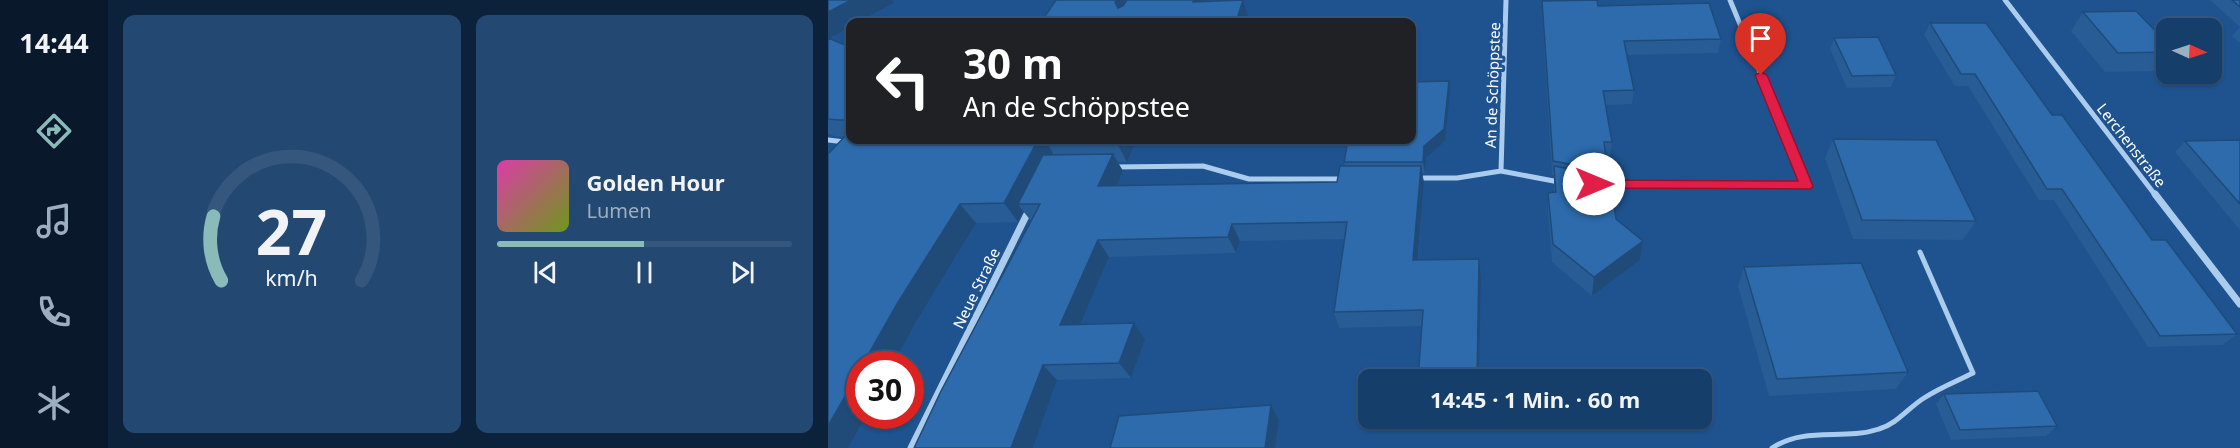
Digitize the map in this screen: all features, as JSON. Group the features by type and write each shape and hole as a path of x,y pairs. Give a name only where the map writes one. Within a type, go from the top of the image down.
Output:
{"street":[{"name":"An de Schöppstee","path":"1501,171 1506,0"},
{"path":"1596,184 1807,186 1730,0"},
{"name":"Lerchenstraße","path":"2005,0 2240,304"},
{"path":"828,140 846,143"},
{"path":"1109,167 1203,166 1249,179 1353,179"},
{"path":"1411,178 1457,178 1501,171 1564,182"},
{"name":"Neue Straße","path":"911,448 1035,198"}],"lane":[{"path":"1772,448 1784,439 1799,435 1872,431 1884,428 1902,418 1922,398 1973,373 1920,252"}],"building":[{"path":"828,0 851,0 828,12"},
{"path":"1056,0 1116,0 1118,8 1123,6 1127,0 1194,0 1193,2 1243,0 1237,18 1044,18"},
{"path":"1597,0 1598,6 1709,3 1721,39 1624,41 1634,90 1603,91 1612,142 1604,142 1607,165 1575,165 1553,161 1542,1"},
{"path":"2232,0 2240,0 2240,7"},
{"path":"2136,11 2156,32 2156,52 2118,53 2083,12"},
{"path":"1930,23 1986,23 2052,115 2062,115 2152,240 2166,240 2237,334 2160,336 2062,189 2047,189 1975,74 1961,74"},
{"path":"1878,37 1896,75 1852,76 1834,38"},
{"path":"828,38 846,45 846,120 828,119"},
{"path":"1449,81 1444,129 1424,146 1423,162 1344,162 1347,144 1416,144 1416,82"},
{"path":"846,135 846,144 1036,144 1004,203 960,204 870,351 846,351 846,394 828,426 828,154"},
{"path":"1833,139 1936,140 1976,221 1862,220"},
{"path":"2240,140 2240,204 2185,141"},
{"path":"1113,154 1098,186 1337,182 1340,166 1421,166 1413,260 1479,259 1477,369 1419,369 1423,310 1334,312 1347,222 1232,224 1228,237 1098,240 1060,325 1134,323 1119,363 1043,365 1011,448 914,448 941,391 1040,204 1018,204 1043,155"},
{"path":"1554,166 1575,170 1609,170 1616,219 1643,241 1594,277 1553,244 1548,193 1556,192"},
{"path":"1861,263 1908,372 1777,379 1744,267"},
{"path":"2038,391 2057,426 1960,430 1944,394"},
{"path":"1271,405 1265,448 1110,448 1119,416"}],"route":[{"path":"1594,184 1807,186 1761,75"}]}
